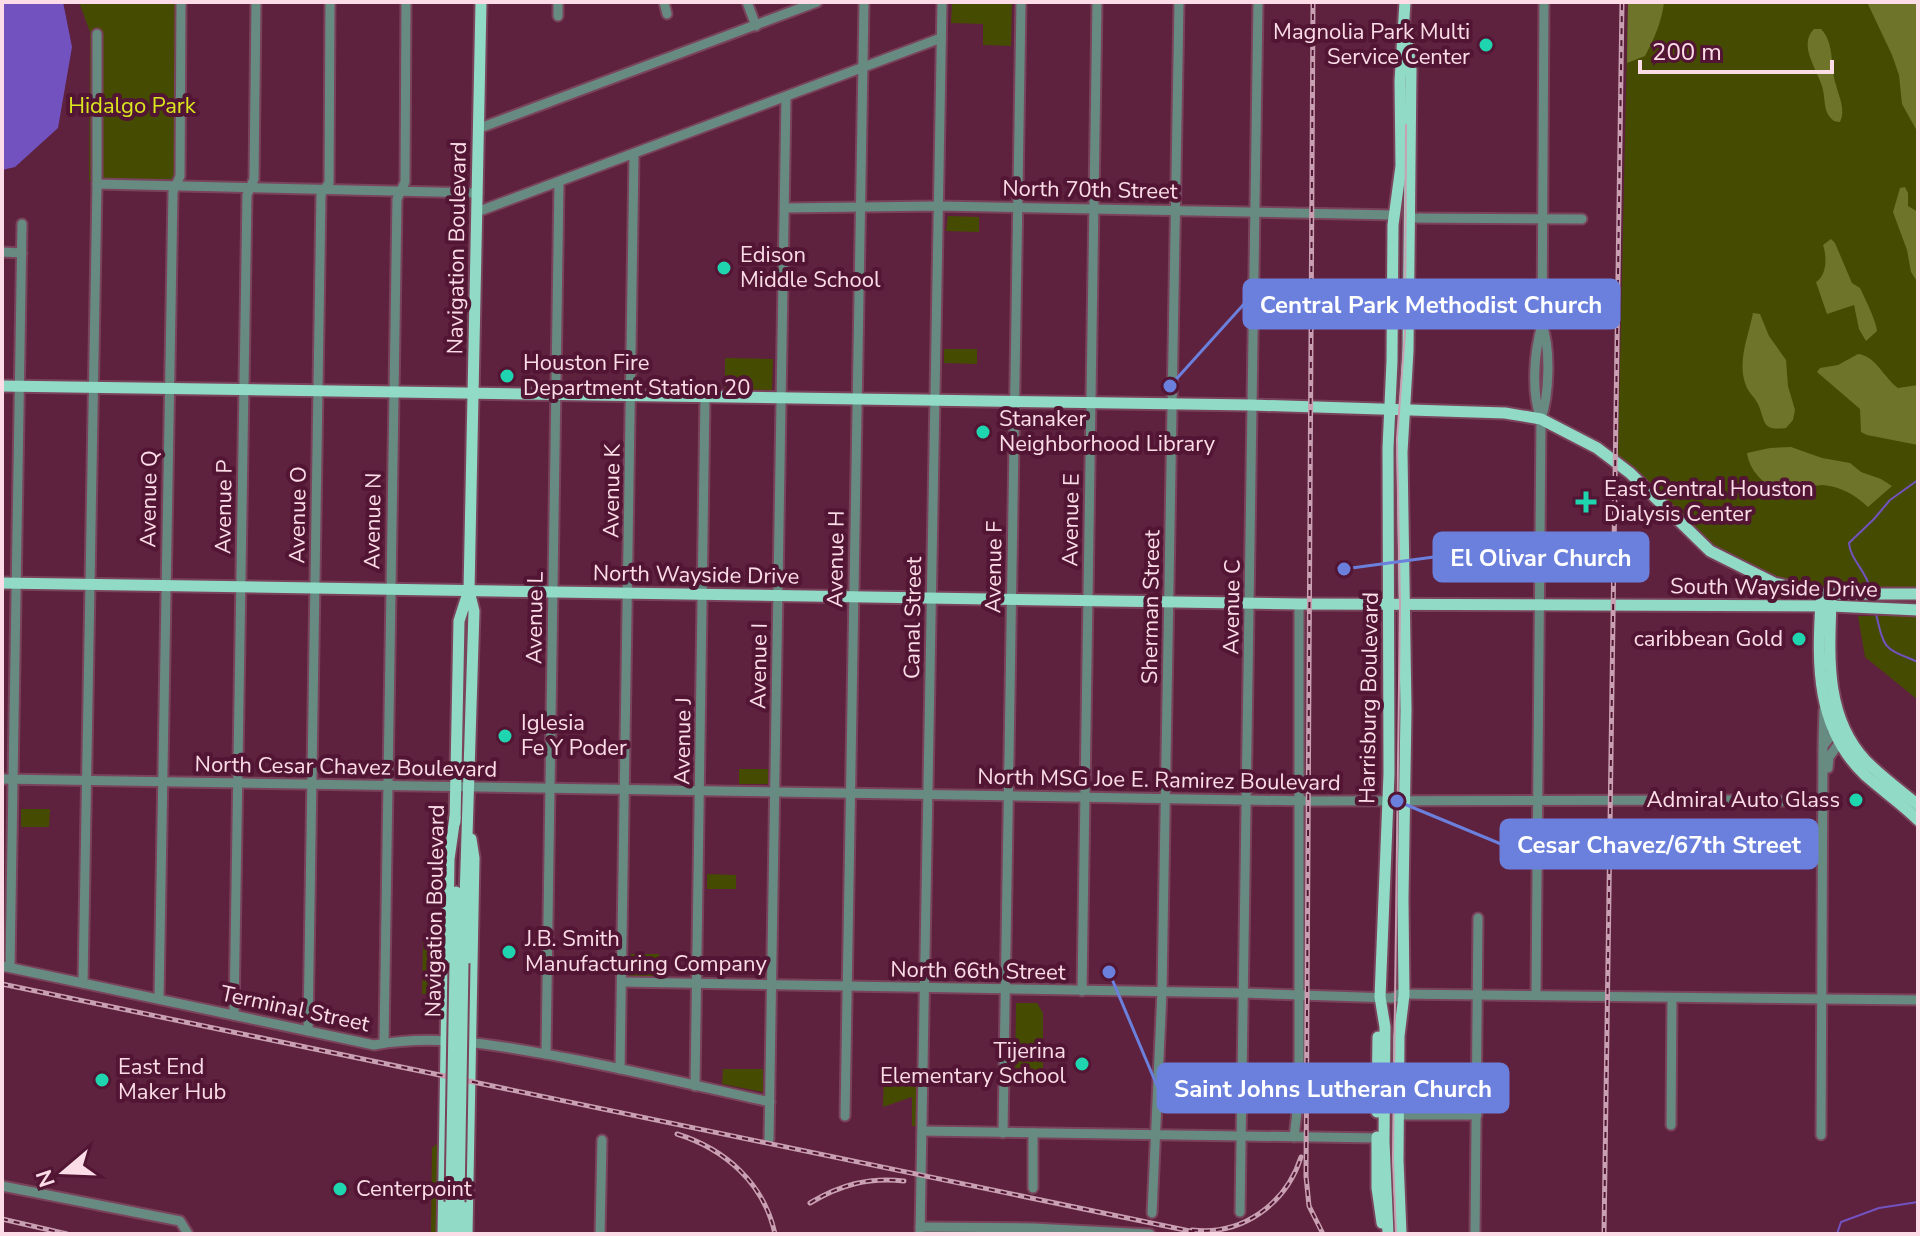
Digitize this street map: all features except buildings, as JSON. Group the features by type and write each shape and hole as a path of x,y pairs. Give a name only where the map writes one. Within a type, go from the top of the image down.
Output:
{"main road":[{"name":"Navigation Boulevard","path":"451,1234 455,1202 459,963 469,788 474,611 469,591 481,2"},
{"name":"Harrisburg Boulevard","path":"1387,1234 1378,1202 1380,997 1388,802 1394,215 1401,166 1400,81 1405,2"},
{"name":"Harrisburg Boulevard","path":"1401,1234 1399,1036 1404,995 1406,710 1403,410 1408,351 1411,70 1405,18"},
{"path":"2,386 1251,405 1505,413 1541,419 1597,448 1630,473 1710,551 1774,583 1826,600"},
{"name":"North Wayside Drive","path":"2,583 1390,605"},
{"name":"Navigation Boulevard","path":"459,963 455,817 459,621 469,591"},
{"name":"South Wayside Drive","path":"1390,605 1540,606 1826,600 1857,593 1918,594"},
{"path":"1826,600 1818,667 1824,706 1864,774 1918,820"},
{"path":"1826,600 1832,693 1840,736 1918,805"},
{"name":"South Wayside Drive","path":"1826,600 1859,607 1918,610"},
{"path":"443,1234 449,859 455,817"},
{"path":"467,828 474,858 467,1234"},
{"path":"1401,1234 1405,1115 1402,1019"},
{"name":"Navigation Boulevard","path":"455,1202 459,1234"}],"street":[{"name":"Avenue Q","path":"159,998 173,192 180,176 181,2"},
{"name":"Avenue P","path":"234,1015 247,195 254,179 256,2"},
{"name":"Avenue O","path":"308,1031 321,194 329,183 330,2"},
{"name":"Avenue N","path":"384,1043 397,199 405,182 406,2"},
{"path":"558,2 558,16"},
{"path":"664,2 667,14"},
{"path":"747,2 756,26"},
{"path":"480,128 817,2"},
{"name":"Avenue H","path":"845,1116 864,2"},
{"name":"Canal Street","path":"920,1231 942,2"},
{"name":"Avenue F","path":"1003,1133 1021,2"},
{"name":"Avenue E","path":"1082,991 1097,2"},
{"name":"Sherman Street","path":"1152,1213 1158,1135 1162,991 1179,2"},
{"name":"Avenue C","path":"1240,1212 1258,2"},
{"path":"1536,995 1541,419 1536,406 1538,338 1542,325 1544,2"},
{"path":"83,983 97,34"},
{"path":"477,212 941,38"},
{"name":"Avenue I","path":"769,1139 786,97"},
{"name":"Avenue K","path":"620,1069 634,154"},
{"name":"Avenue L","path":"546,1054 559,182"},
{"path":"97,184 478,193"},
{"name":"North 70th Street","path":"785,208 938,206 1394,215"},
{"path":"1409,218 1582,219"},
{"path":"6,966 13,780 22,224"},
{"path":"2,252 22,253"},
{"name":"Avenue J","path":"695,1086 705,397"},
{"path":"1294,1137 1299,1095 1299,604"},
{"path":"1821,1135 1824,706"},
{"path":"1823,746 1840,736"},
{"path":"1825,774 1829,757 1840,736"},
{"name":"North Cesar Chavez Boulevard","path":"2,779 929,794"},
{"name":"North MSG Joe E. Ramirez Boulevard","path":"929,794 1388,802 1824,802"},
{"path":"1475,1234 1478,918"},
{"name":"Terminal Street","path":"6,966 374,1045 406,1039 471,1041 770,1102"},
{"name":"North 66th Street","path":"623,982 1395,998 1404,995 1536,995 1918,1000"},
{"path":"1671,1125 1672,998"},
{"path":"1405,1115 1477,1115"},
{"path":"923,1131 1381,1140"},
{"path":"1033,1133 1033,1188"},
{"path":"600,1234 602,1140"},
{"path":"2,1186 180,1221 188,1234"},
{"path":"1033,1216 1033,1231"},
{"path":"920,1231 1150,1234"}],"green space":[{"name":"Hidalgo Park","path":"79,2 176,2 174,184 89,181 90,32"},
{"path":"952,2 1012,2 1011,46 983,45 983,24 951,23"},
{"path":"1628,2 1918,2 1918,589 1819,586 1786,580 1757,570 1707,540 1684,521 1618,455"},
{"path":"1628,2 1664,2 1657,30 1645,56 1627,63"},
{"path":"1867,2 1918,2 1917,131 1902,104 1899,75"},
{"path":"1814,29 1821,29 1828,41 1842,108 1840,122 1827,113 1821,83 1808,51 1809,36"},
{"path":"1905,187 1908,206 1918,212 1918,283 1911,272 1907,250 1893,212 1900,188"},
{"path":"948,216 979,217 979,232 946,231"},
{"path":"1831,239 1852,283 1860,288 1875,322 1877,331 1866,341 1859,329 1854,305 1827,314 1816,282 1825,265 1823,245"},
{"path":"1753,313 1760,314 1769,336 1786,360 1788,386 1795,410 1793,420 1786,428 1772,428 1766,424 1744,379 1744,351"},
{"path":"944,349 977,349 977,364 944,363"},
{"path":"1858,354 1875,363 1898,388 1918,385 1918,445 1861,432 1860,409 1817,372 1820,368 1838,365"},
{"path":"725,358 773,359 772,390 725,389"},
{"path":"1791,447 1822,458 1850,463 1861,472 1892,486 1868,507 1848,492 1830,486 1789,492 1773,487 1758,476 1747,453"},
{"path":"1761,584 1810,597 1810,601 1761,600"},
{"path":"1858,616 1918,616 1918,700 1865,657"},
{"path":"739,769 768,769 768,784 739,784"},
{"path":"21,809 50,809 49,827 21,827"},
{"path":"707,874 736,875 736,889 707,889"},
{"path":"423,942 442,942 441,994 422,994"},
{"path":"631,954 659,954 659,977 630,977"},
{"path":"1016,1003 1037,1003 1043,1013 1043,1086 1015,1085"},
{"path":"723,1069 763,1069 763,1092 722,1084"},
{"path":"884,1070 917,1071 916,1126 912,1126 912,1097 883,1107"},
{"path":"437,1144 440,1146 438,1234 431,1234 432,1148"}],"shaded area":[{"path":"2,2 63,2 72,47 58,128 15,167 2,170"}],"waterway":[{"path":"1918,153 1918,202"},
{"path":"1870,588 1849,543 1890,500 1918,480"},
{"path":"1876,614 1887,646 1918,662"},
{"path":"1837,1234 1841,1222 1879,1208 1918,1202"}],"tram line":[{"path":"1396,1234 1393,1160 1400,605 1397,439 1405,333 1406,125"}],"railway":[{"path":"1313,2 1306,1176 1309,1206 1323,1234"},
{"path":"1604,1234 1622,2"},
{"path":"2,984 1204,1234"},
{"path":"677,1134 711,1149 740,1170 762,1199 775,1234"},
{"path":"1192,1230 1228,1228 1260,1213 1285,1189 1301,1157"},
{"path":"810,1203 832,1191 855,1184 878,1180 904,1181"},
{"path":"2,1219 67,1234"}],"place":[{"name":"Magnolia Park Multi Service Center","path":"1486,45"},
{"name":"Edison Middle School","path":"724,268"},
{"name":"Houston Fire Department Station 20","path":"507,376"},
{"name":"Central Park Methodist Church","path":"1170,386"},
{"name":"Stanaker Neighborhood Library","path":"983,432"},
{"name":"East Central Houston Dialysis Center","path":"1586,502"},
{"name":"El Olivar Church","path":"1344,569"},
{"name":"caribbean Gold","path":"1799,639"},
{"name":"Iglesia Fe Y Poder","path":"505,736"},
{"name":"Admiral Auto Glass","path":"1856,800"},
{"name":"Cesar Chavez/67th Street","path":"1397,801"},
{"name":"J.B. Smith Manufacturing Company","path":"509,952"},
{"name":"Saint Johns Lutheran Church","path":"1109,972"},
{"name":"Tijerina Elementary School","path":"1082,1064"},
{"name":"East End Maker Hub","path":"102,1080"},
{"name":"Centerpoint","path":"340,1189"}]}
